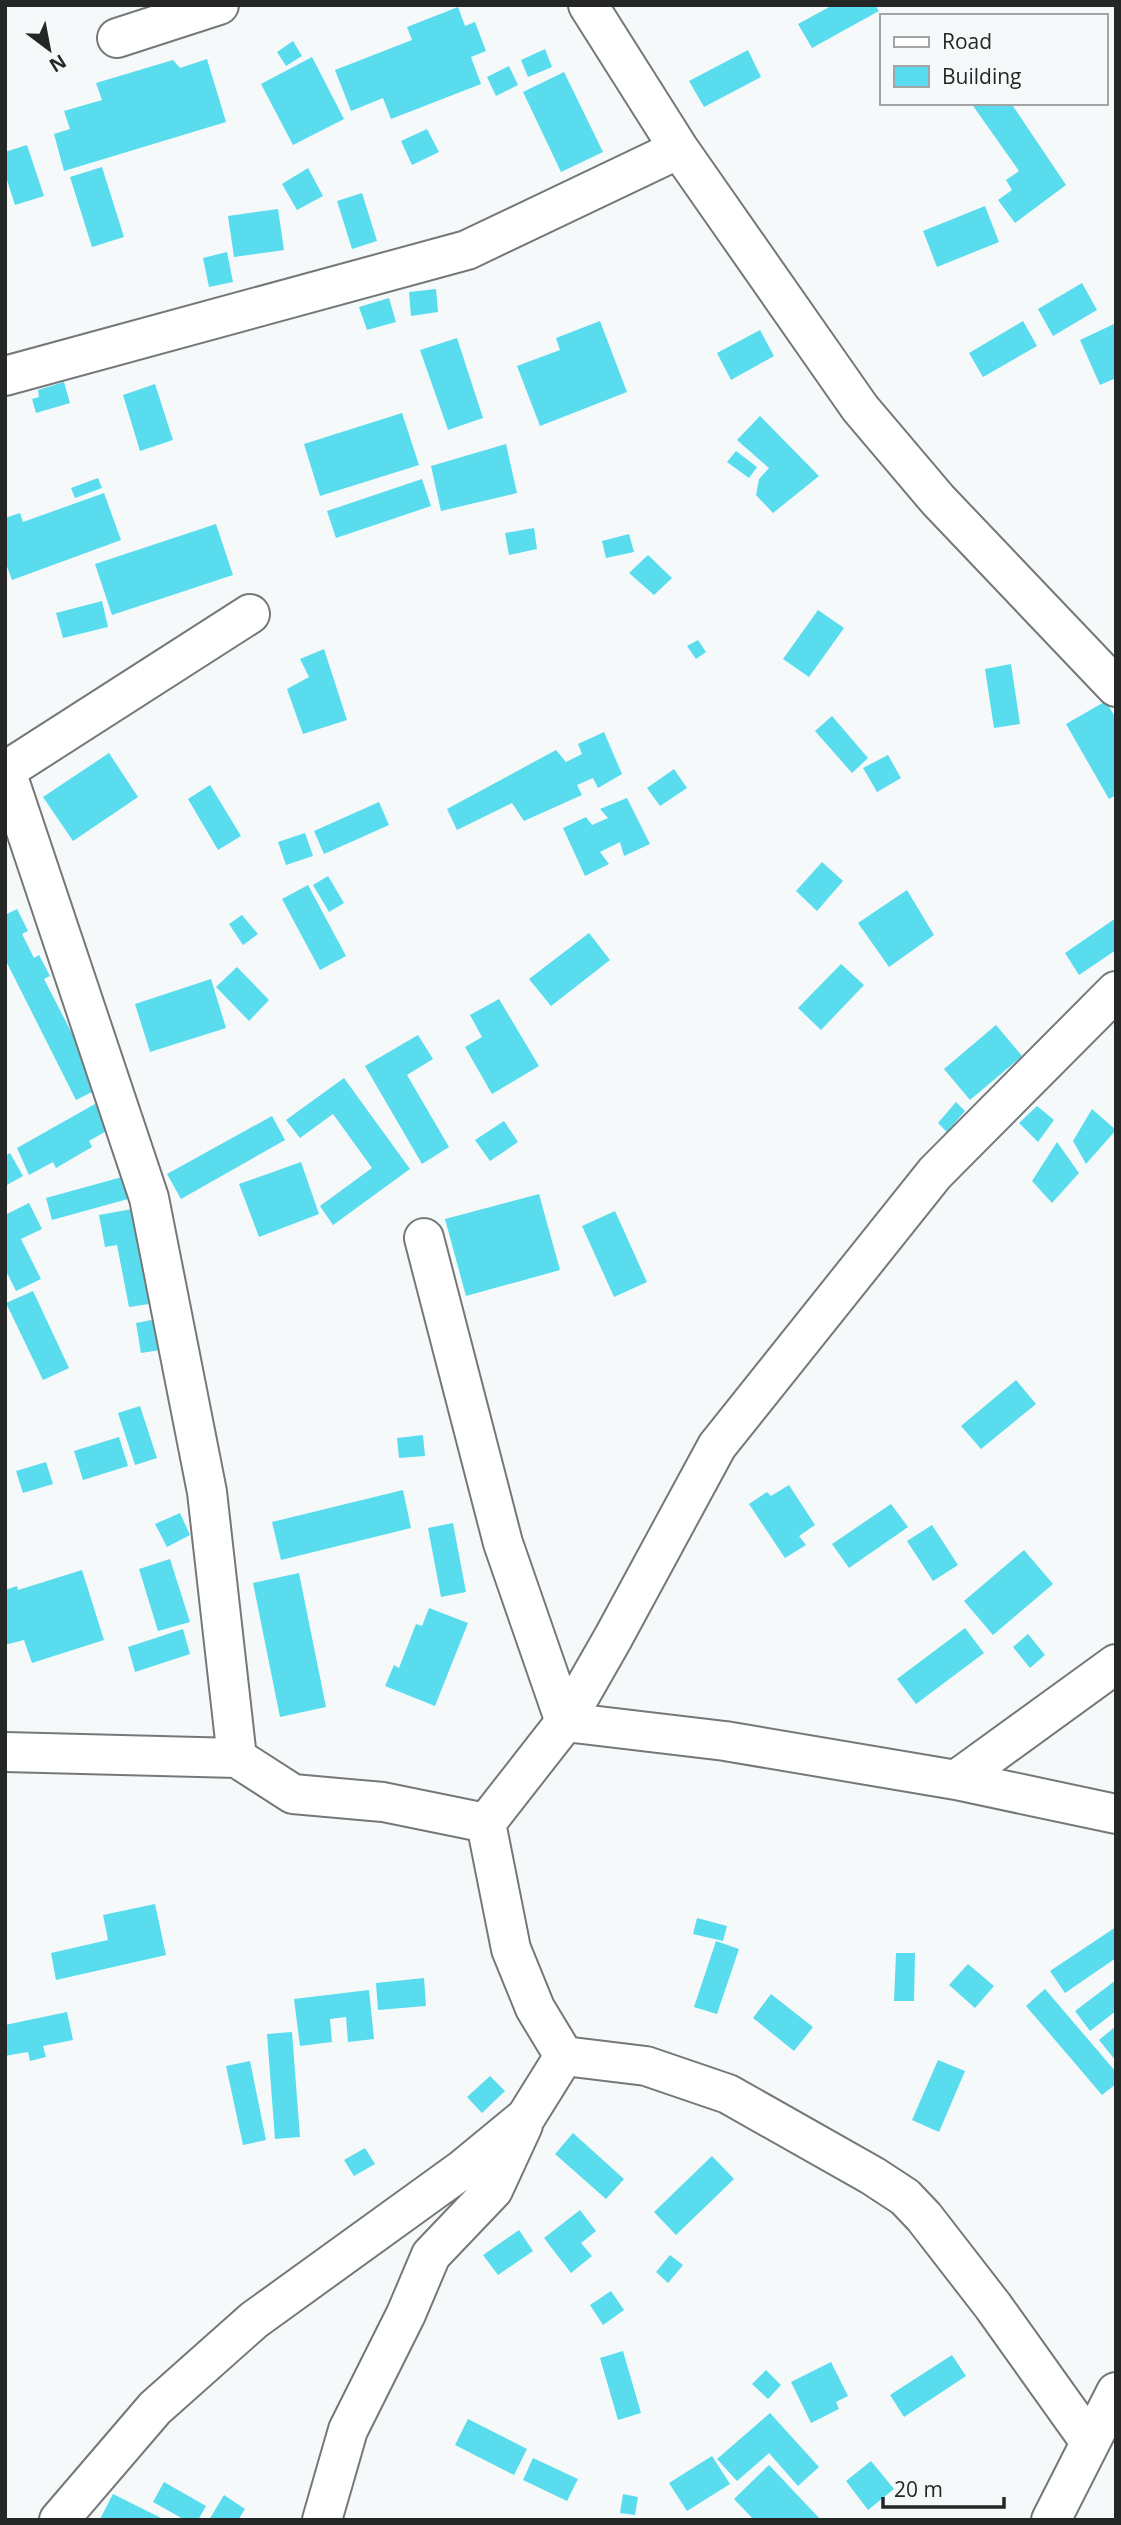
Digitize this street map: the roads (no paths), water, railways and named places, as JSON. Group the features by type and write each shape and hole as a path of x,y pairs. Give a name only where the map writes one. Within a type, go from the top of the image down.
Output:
{"street":[{"path":"117,38 219,5"},
{"path":"588,5 679,149 869,418 938,500 1116,687"},
{"path":"5,376 467,250 679,149"},
{"path":"237,1758 207,1492 149,1198 6,771 250,614"},
{"path":"564,2056 534,2008 511,1949 486,1823 565,1722 717,1446 935,1172 1116,991"},
{"path":"424,1238 503,1543 565,1722"},
{"path":"956,1780 1116,1664"},
{"path":"565,1722 725,1741 956,1780 1116,1814"},
{"path":"5,1752 237,1758 293,1794 383,1802 486,1823"},
{"path":"322,2520 348,2430 406,2314 431,2255 493,2190 526,2117 564,2056"},
{"path":"564,2056 646,2066 728,2094 905,2197 924,2217 993,2306 1090,2442"},
{"path":"59,2520 155,2408 254,2320 463,2169 526,2117"},
{"path":"1051,2520 1116,2392"}]}
